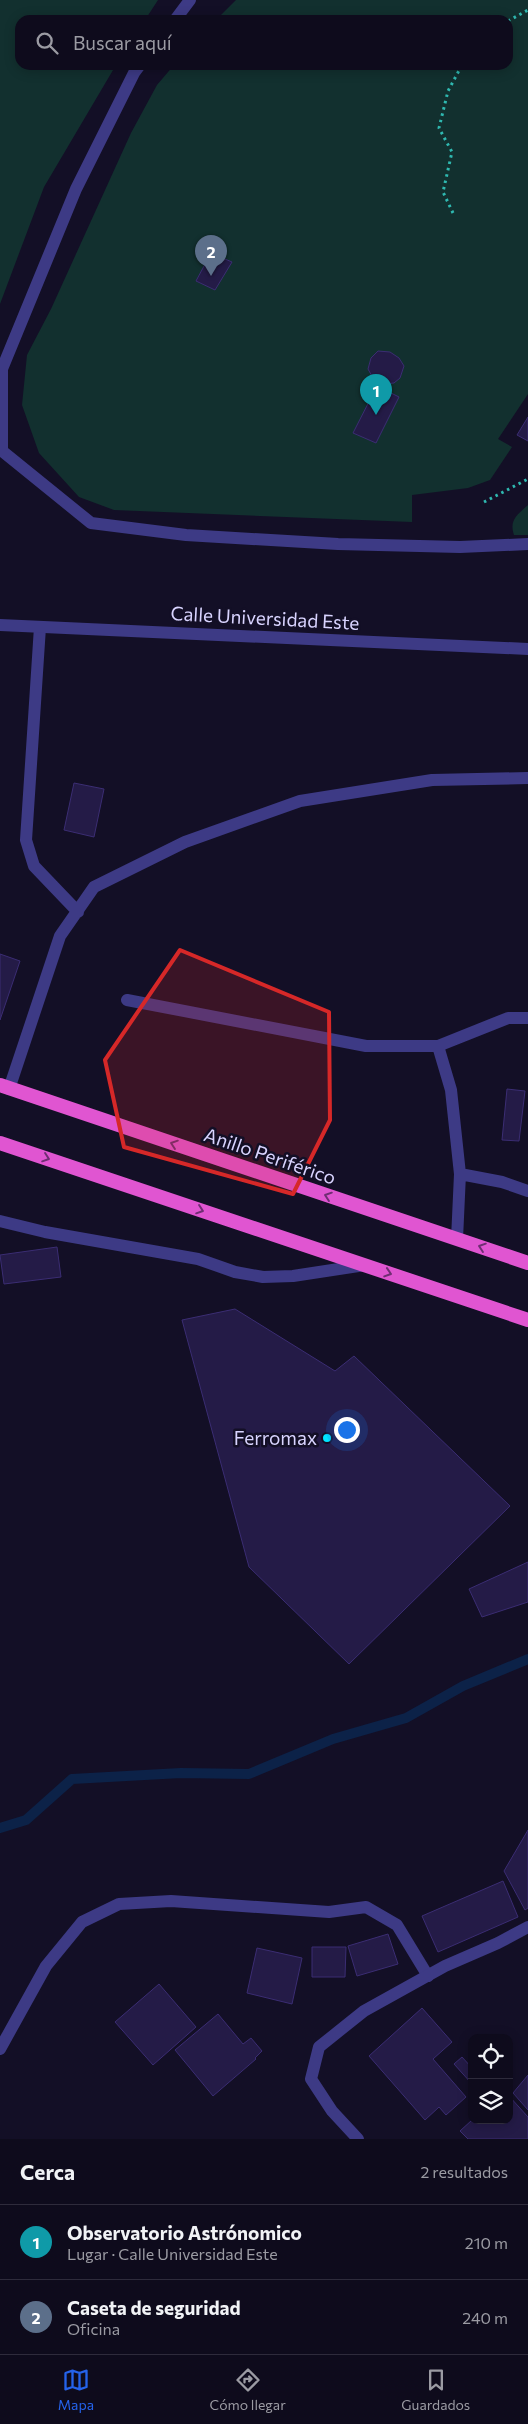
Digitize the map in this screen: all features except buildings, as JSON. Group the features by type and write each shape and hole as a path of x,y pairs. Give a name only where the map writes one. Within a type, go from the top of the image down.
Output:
{"highway":[{"name":"Anillo Periférico","path":"5,1087 528,1263"},
{"path":"0,1143 528,1320"}],"street":[{"path":"179,15 190,0"},
{"path":"136,70 76,189 2,369 1,451 91,523 186,535 338,544 460,547 528,544"},
{"name":"Calle Universidad Este","path":"0,625 528,649"},
{"path":"40,627 26,840 34,866 78,912"},
{"path":"5,1087 60,936 94,887 185,842 300,801 432,780 528,778"},
{"path":"128,1000 366,1046 438,1046 508,1018 528,1018"},
{"path":"438,1046 451,1090 460,1174 457,1239"},
{"path":"460,1174 502,1182 528,1191"},
{"path":"0,1222 45,1232 198,1258 235,1272 263,1277 293,1276 366,1265"},
{"path":"0,2049 46,1966 82,1922 119,1904 171,1900 329,1912 366,1908 397,1925 428,1976"},
{"path":"358,2139 332,2111 311,2080 319,2047 364,2011 428,1976 528,1927"}],"path":[{"path":"513,18 528,10"},
{"path":"452,213 443,192 452,152 439,128 448,91 459,70"},
{"path":"484,502 528,479"}],"highlighted area":[{"path":"180,950 329,1012 330,1120 293,1194 124,1147 105,1060"}],"green space":[{"path":"0,0 158,0 148,15 15,15 15,70 113,70 44,187 0,304"},
{"path":"236,0 528,0 528,394 498,439 512,447 490,480 468,488 412,495 412,522 114,510 79,497 39,453 22,405 27,355 51,309 131,133 157,85 170,70 513,70 513,15 221,15"},
{"path":"528,505 528,535 514,535 513,522 517,515"}],"waterway":[{"path":"0,1828 26,1820 72,1779 181,1773 249,1774 333,1739 406,1718 463,1686 528,1659"}],"place":[{"name":"Caseta de seguridad","path":"211,276"},
{"name":"Observatorio Astrónomico","path":"376,415"},
{"name":"Ferromax","path":"327,1438"}]}
